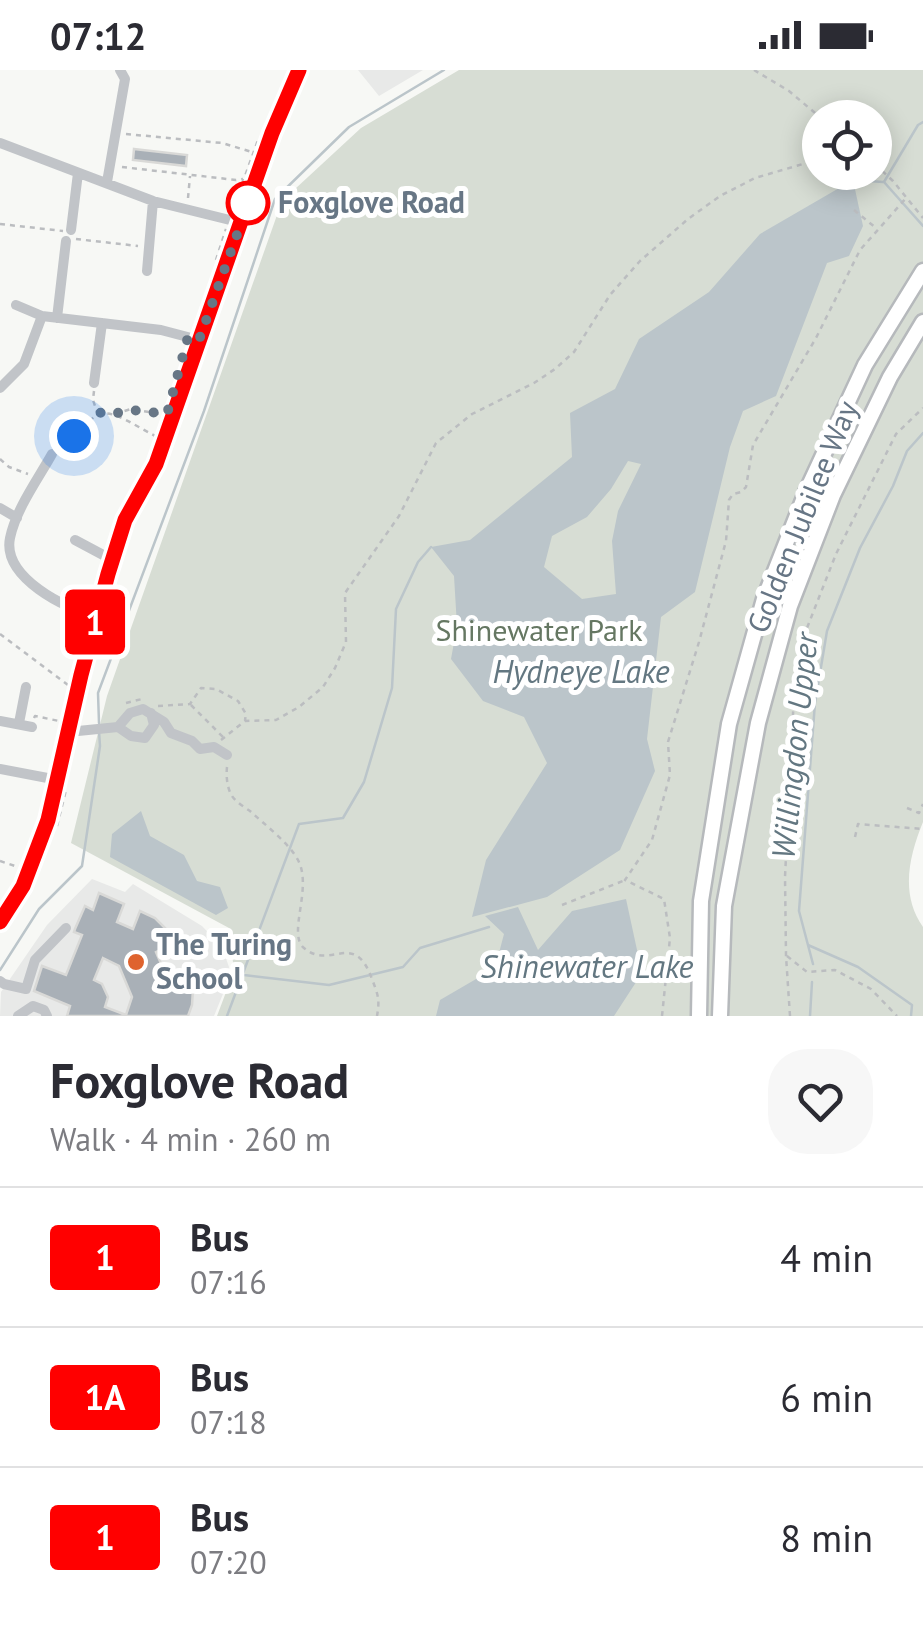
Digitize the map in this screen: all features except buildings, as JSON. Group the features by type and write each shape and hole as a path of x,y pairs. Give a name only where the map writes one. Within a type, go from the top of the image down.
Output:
{"highway":[{"name":"Golden Jubilee Way","path":"699,1016 701,901 730,724 764,599 807,490 865,365 923,271"},
{"name":"Golden Jubilee Way","path":"720,1016 724,906 758,724 790,606 833,496 890,377 923,322"}],"street":[{"path":"107,182 125,79 120,70"},
{"path":"0,922 23,886 48,820 96,616 125,520 156,464 272,133 299,70"},
{"path":"0,143 153,201 242,223"},
{"path":"56,318 78,174"},
{"path":"146,271 153,201"},
{"path":"16,305 42,316 161,330 199,340"},
{"path":"0,388 24,364 42,316"},
{"path":"94,383 102,323"},
{"path":"52,454 33,476 5,553 53,600 76,612 96,616"},
{"path":"0,508 17,518"},
{"path":"76,540 113,558"},
{"path":"19,722 26,687"},
{"path":"72,728 118,727 130,713 143,709 164,722 171,733 192,741 200,749 214,747 227,755"},
{"path":"118,727 131,736 145,738 154,725 150,712"},
{"path":"0,720 32,726"},
{"path":"0,769 58,780"},
{"path":"30,1007 26,989 35,960 66,928"},
{"path":"0,981 26,989"},
{"path":"18,1016 30,1007 44,1010 47,1016"}],"path":[{"path":"754,70 802,102"},
{"path":"116,132 222,143 253,153"},
{"path":"214,267 260,136"},
{"path":"377,1016 380,1001 366,961 353,953 318,955 305,950 299,941 305,889 301,866 270,828 233,798 226,779 227,755 216,743 245,721 276,720 323,687 346,642 345,593 400,516 436,443 472,414 555,369 574,352 610,295 640,261 688,219 755,178 802,163"},
{"path":"110,166 244,178"},
{"path":"187,210 190,175"},
{"path":"892,181 923,218"},
{"path":"562,905 625,880 652,840 670,774 668,742 700,642 726,541 728,500 746,487 753,445 816,338 860,250 907,197"},
{"path":"854,210 878,229"},
{"path":"0,224 64,231 63,238 150,247"},
{"path":"94,383 93,400 98,413"},
{"path":"790,1016 785,877 794,694 806,628 836,554 896,434 923,408"},
{"path":"52,454 61,451 98,413 131,410 167,414"},
{"path":"113,414 158,437 154,446"},
{"path":"0,459 8,467 33,476"},
{"path":"0,634 69,686 78,688"},
{"path":"190,704 201,688 216,689 238,701 246,714 245,721"},
{"path":"123,705 142,698 157,706 190,704 224,738"},
{"path":"32,726 35,716 72,728"},
{"path":"907,808 919,813 923,804"},
{"path":"855,837 858,824 923,829"},
{"path":"0,861 28,871"},
{"path":"625,880 664,899 670,938 662,1016"},
{"path":"786,956 807,972 835,970 870,990 897,1016"}],"shaded area":[{"path":"358,70 423,70 379,96"},
{"path":"92,879 125,892 133,884 202,926 222,947 229,967 227,984 214,1016 0,1016 1,992 47,925"}],"green space":[{"name":"Shinewater Park","path":"459,70 923,70 923,822 914,848 909,889 923,927 923,1016 217,1016 234,971 229,928 71,843 107,696 282,201 361,128"}],"water":[{"name":"Hydneye Lake","path":"836,190 855,190 863,226 849,256 827,263 776,396 743,411 730,447 695,592 661,617 647,739 655,771 620,850 547,897 472,917 486,860 547,763 524,717 483,701 451,659 457,626 454,576 431,547 470,540 572,457 570,413 615,389 639,339 709,292 760,234","holes":["628,461 641,464 618,511 612,541 616,594 582,599 544,567 552,536 587,517"]},
{"path":"141,811 150,836 184,855 197,881 220,887 228,908 216,915 110,857 112,834"},
{"name":"Shinewater Lake","path":"626,899 642,973 614,1016 436,1016 440,1000 495,968 504,934 485,916 518,907 538,950 572,911"}],"waterway":[{"path":"99,723 98,693 204,411 275,199 349,127 444,70"},
{"path":"892,169 923,122"},
{"name":"Willingdon Upper","path":"891,190 923,226"},
{"name":"Willingdon Upper","path":"813,964 799,911 815,703 827,631 860,548 907,451 923,433"},
{"path":"227,1016 299,824 343,818 364,782 392,688 396,609 418,562 431,547"},
{"path":"0,970 39,909 82,866 99,731"},
{"path":"244,975 329,985 403,967 420,948 489,927"},
{"path":"808,945 858,967 912,1005 911,1016"},
{"name":"Willingdon Upper","path":"810,1016 812,982"}],"bus line":[{"name":"1","path":"0,922 23,886 48,820 81,675 125,520 156,464 272,133 299,70"}],"place":[{"name":"Foxglove Road","path":"248,203"},
{"name":"The Turing School","path":"136,962"}],"route":[{"path":"74,436 87,420 102,412 167,414 188,337 199,340 252,193 248,203"}]}
